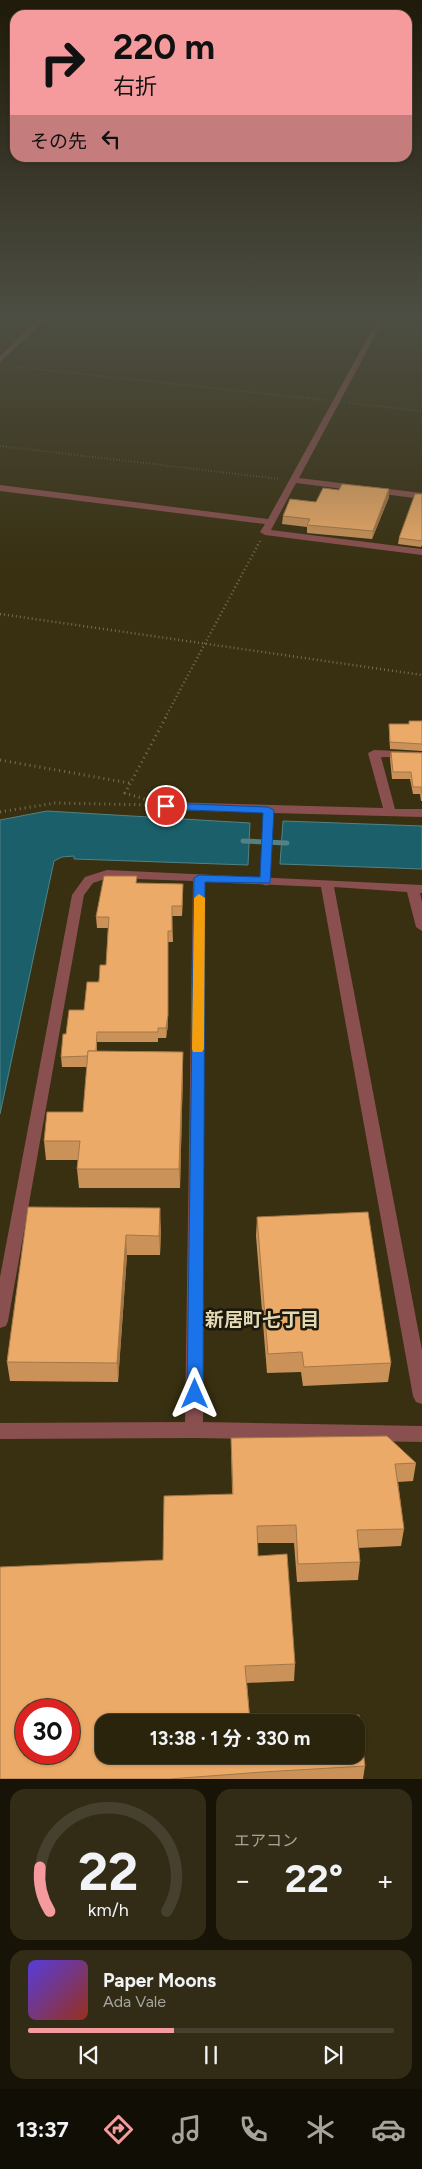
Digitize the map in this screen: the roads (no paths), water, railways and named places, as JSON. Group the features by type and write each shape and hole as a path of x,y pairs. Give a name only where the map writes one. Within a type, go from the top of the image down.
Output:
{"street":[{"path":"267,527 338,400"},
{"path":"293,481 422,496"},
{"path":"0,488 422,552"},
{"path":"390,812 374,753 422,755"},
{"path":"166,806 422,814"},
{"path":"0,1321 78,895 89,880 107,874 417,888 422,928"},
{"path":"194,1430 199,878"},
{"path":"327,883 422,1396"},
{"path":"0,1431 194,1430 422,1434"}],"lane":[{"path":"266,880 268,810"}],"water":[{"path":"47,811 250,823 248,865 74,859 74,856 62,857 54,861 0,1114 0,820"},
{"path":"283,821 422,826 422,869 280,864"}],"waterway":[{"path":"243,841 287,843"}],"district":[{"name":"新居町七丁目","path":"262,1319"}]}
